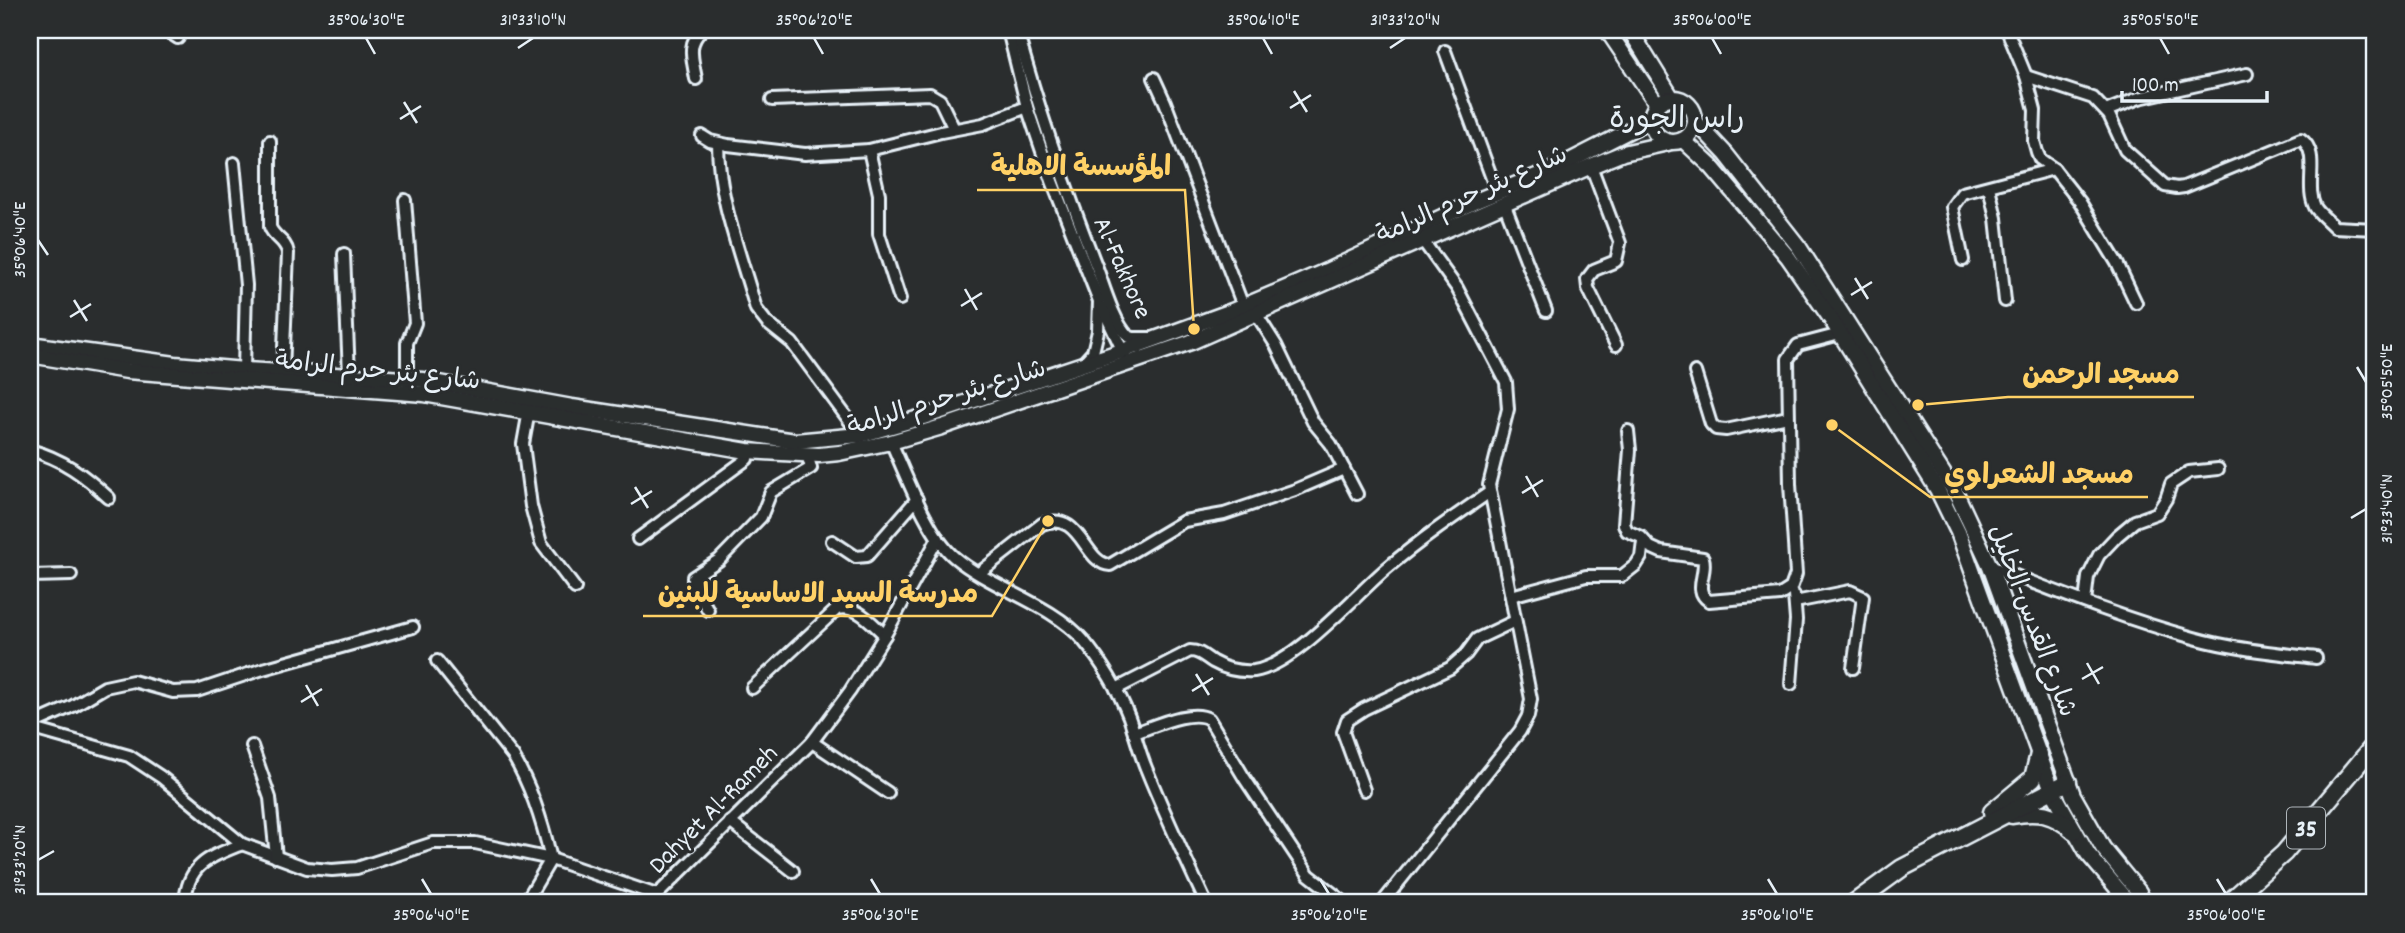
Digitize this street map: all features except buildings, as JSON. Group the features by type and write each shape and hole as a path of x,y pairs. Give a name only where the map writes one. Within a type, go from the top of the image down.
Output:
{"highway":[{"name":"35","path":"2228,903 2284,853 2375,744"},
{"path":"1982,825 1988,815 2033,778 2039,754"},
{"path":"1854,903 1902,868 2068,782"},
{"path":"1982,825 2026,812 2060,818 2074,831"}],"main road":[{"path":"1607,30 1657,104"},
{"path":"1630,30 1672,98"},
{"path":"1672,98 1686,102 1691,107 1695,121 1692,133 1683,140 1668,143 1655,135 1650,120 1657,104 1672,98"},
{"name":"شارع بئر حرم الرامة","path":"30,355 127,370 424,394 747,451 819,455 839,453 891,442 1125,358 1191,342 1257,315 1423,241 1650,120"},
{"name":"شارع القدس-الخليل","path":"1695,121 1726,154 1786,229 1841,309 1957,495 1990,566 2073,795 2103,848 2139,892 2144,903"},
{"name":"شارع القدس-الخليل","path":"1683,140 1711,166 1788,257 1840,334 1937,489 1958,532 2052,790 2088,854 2128,901 2133,903"},
{"name":"شارع بئر حرم الرامة","path":"30,344 175,364 423,380 572,407 795,441 860,435 923,417 1083,363 1125,358 1156,338 1242,306 1500,198 1623,153 1668,143"}],"street":[{"path":"166,30 178,38"},
{"path":"696,79 691,46 695,36 702,30"},
{"name":"Al-Fakhore","path":"1008,30 1027,107 1052,181 1099,301 1098,331 1093,352 1083,363"},
{"name":"Al-Fakhore","path":"1017,30 1037,105 1062,178 1109,298 1128,336 1156,338"},
{"path":"2007,30 2026,76 2035,110 2035,144 2040,159 2054,169 2080,202 2117,263 2136,303"},
{"path":"1445,51 1546,311"},
{"path":"2106,111 2139,98 2247,74"},
{"path":"2026,76 2086,94 2098,102 2106,111 2124,150 2162,183 2173,188 2184,187 2301,139 2309,144 2310,179 2315,207 2334,227 2375,229"},
{"path":"1154,78 1242,306"},
{"path":"772,100 930,94 939,98 954,129"},
{"path":"702,136 718,143 805,154 869,150 983,124 1027,107"},
{"path":"270,141 270,227 286,244 288,253 283,372"},
{"path":"718,143 718,166 725,202 756,309 767,323 792,343 860,435"},
{"path":"869,150 879,194 879,234 900,299"},
{"path":"234,163 246,285 244,370"},
{"path":"1591,166 1620,243 1616,261 1594,270 1587,279 1588,288 1616,345"},
{"path":"1963,260 1952,207 1962,194 2054,169"},
{"path":"1989,187 1996,218 2005,301"},
{"path":"405,200 415,323 407,343 407,379"},
{"path":"1382,903 1525,724 1530,708 1531,691 1490,492 1491,472 1508,409 1506,382 1457,288 1423,241"},
{"path":"344,254 349,375"},
{"path":"1099,301 1125,358"},
{"path":"1257,315 1276,345 1313,422 1328,439 1357,494"},
{"path":"1791,684 1795,602 1793,586 1796,575 1787,368 1790,354 1798,345 1840,334"},
{"path":"1125,358 1128,336"},
{"path":"1695,372 1710,422 1718,430 1788,417"},
{"path":"530,411 523,444 531,506 541,543 575,588"},
{"path":"1628,431 1630,450 1624,524 1628,532 1641,537 1661,552 1703,558 1705,563 1700,590 1709,601 1780,596 1793,586"},
{"path":"891,442 938,538 952,555 1045,610 1081,637 1098,659 1116,689 1144,765 1206,903"},
{"path":"30,450 52,456 85,476 109,498"},
{"path":"638,539 747,459 747,451"},
{"path":"708,610 692,583 693,577 719,560 761,517 771,492 811,468 807,454"},
{"path":"2085,602 2088,577 2099,555 2117,536 2135,521 2157,513 2171,484 2189,472 2218,468"},
{"path":"979,573 1048,522 1070,527 1079,534 1102,564 1110,565 1184,521 1224,514 1344,469"},
{"path":"1116,689 1190,651 1237,671 1259,670 1275,664 1328,624 1386,569 1443,524 1490,492"},
{"path":"832,541 856,557 867,556 917,499"},
{"name":"Dahyet Al-Rameh","path":"30,727 129,757 161,777 242,844 306,868 357,868 433,843 475,843 551,859 653,899 812,742 850,691 885,635 938,538"},
{"path":"1511,596 1586,576 1622,576 1636,565 1641,557 1643,541"},
{"path":"1990,566 2195,639 2244,649 2316,658"},
{"path":"30,576 71,575"},
{"path":"1795,602 1850,591 1863,597 1853,668"},
{"path":"752,688 837,609 844,607 855,610 885,635"},
{"path":"1364,790 1343,734 1345,722 1364,709 1450,668 1466,654 1477,639 1516,621"},
{"path":"30,727 105,687 133,681 173,692 197,691 262,669 413,628"},
{"path":"438,661 523,772 551,859 525,903"},
{"path":"1134,733 1192,715 1203,715 1209,719 1309,875 1345,903"},
{"path":"812,742 888,793"},
{"path":"252,746 270,798 276,857"},
{"path":"730,822 793,871"},
{"path":"185,903 188,885 201,864 208,858 242,844"}],"place":[{"name":"المؤسسة الاهلية","path":"1194,329"},
{"name":"مسجد الرحمن","path":"1918,405"},
{"name":"مسجد الشعراوي","path":"1832,425"},
{"name":"مدرسة السيد الاساسية للبنين","path":"1048,521"}],"district":[{"name":"راس الجورة","path":"1677,117"}]}
